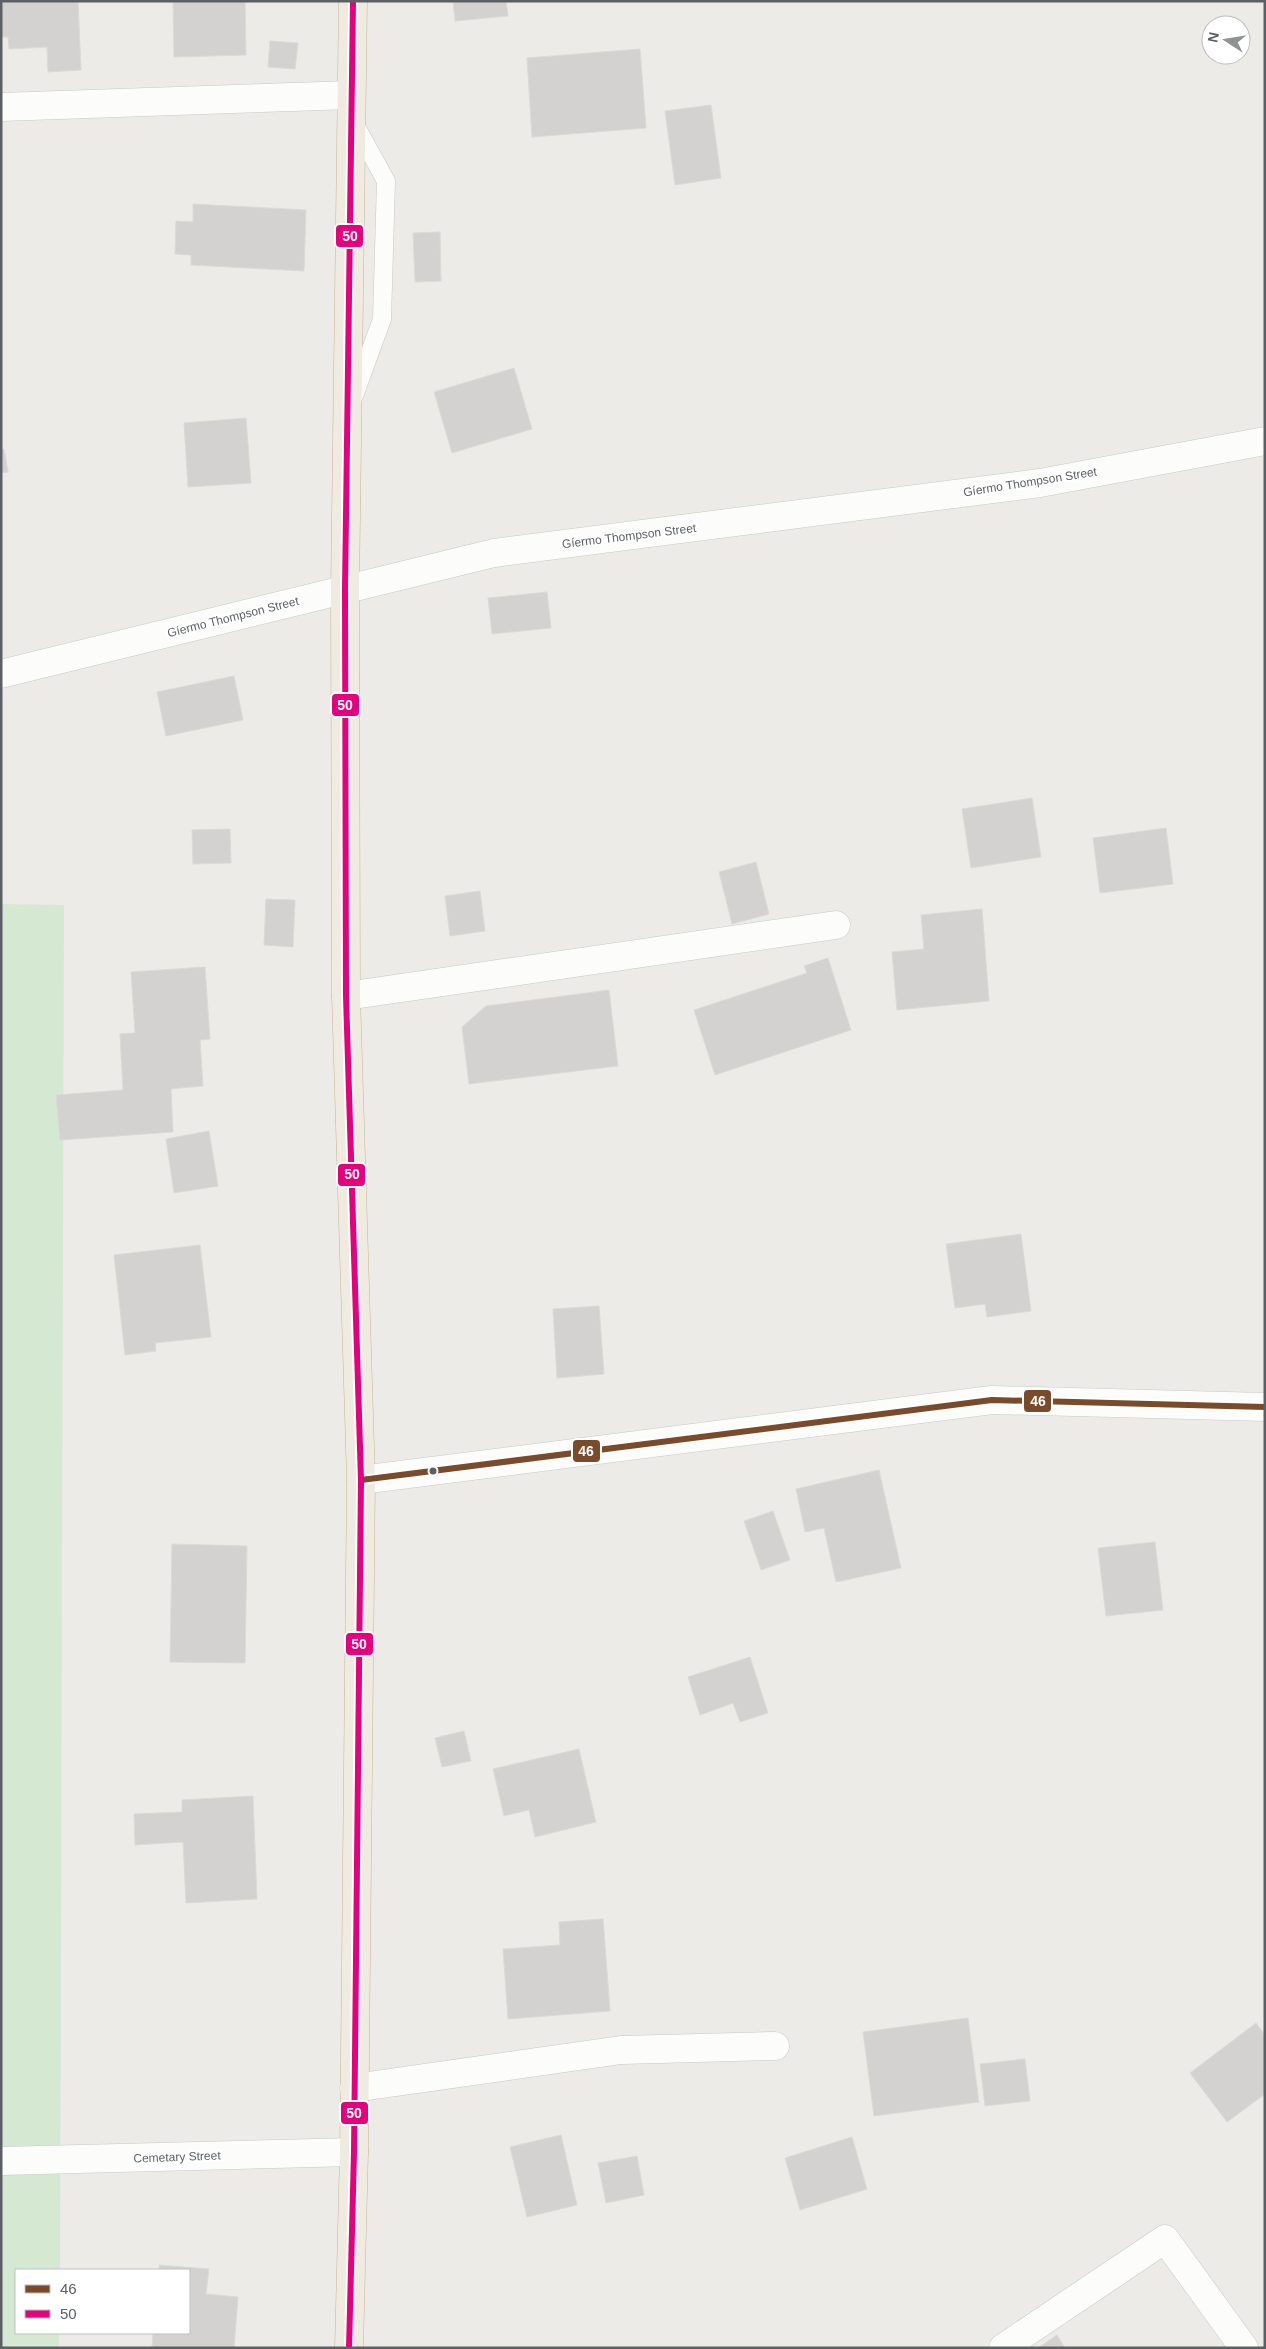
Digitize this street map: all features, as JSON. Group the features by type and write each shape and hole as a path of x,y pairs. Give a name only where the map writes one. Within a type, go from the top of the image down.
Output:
{"highway":[{"path":"349,2348 354,2152 361,1480 346,996 345,589 354,1"}],"street":[{"path":"1,107 351,106"},
{"name":"Gíermo Thompson Street","path":"1,674 494,553 1040,483 1265,441"},
{"path":"346,996 836,926"},
{"path":"361,1480 992,1400 1265,1407"},
{"path":"354,2088 621,2050 775,2046"},
{"name":"Cemetary Street","path":"1,2161 354,2152"},
{"path":"1003,2348 1165,2239 1244,2348"}],"lane":[{"path":"347,415 382,319 386,181 351,106"}],"green space":[{"path":"1,904 64,905 60,2269 15,2269 15,2334 59,2334 59,2348 1,2348"}],"building":[{"path":"1,1 78,1 81,70 48,72 47,47 9,49 8,37 1,37"},
{"path":"173,1 245,1 246,55 174,57"},
{"path":"453,1 506,1 508,16 455,21"},
{"path":"270,41 298,43 295,69 268,67"},
{"path":"640,49 646,128 532,137 527,58"},
{"path":"711,105 721,178 675,185 665,111"},
{"path":"193,204 306,210 304,271 191,265 191,255 175,254 176,221 193,222"},
{"path":"440,232 441,281 415,282 413,233"},
{"path":"514,368 532,429 452,453 434,392"},
{"path":"246,418 251,483 188,487 184,423"},
{"path":"1,449 4,449 8,472 1,473"},
{"path":"547,592 551,628 492,634 488,598"},
{"path":"234,676 243,720 166,736 157,692"},
{"path":"1032,798 1041,857 971,868 962,809"},
{"path":"1166,828 1173,884 1100,893 1093,838"},
{"path":"230,829 231,863 193,864 192,830"},
{"path":"756,862 769,914 732,924 719,872"},
{"path":"480,891 485,931 450,936 445,896"},
{"path":"266,899 295,900 293,947 264,945"},
{"path":"982,909 989,1001 897,1010 892,952 924,949 921,915"},
{"path":"828,958 851,1030 715,1075 694,1010 807,973 804,966"},
{"path":"205,967 210,1039 200,1040 203,1086 171,1089 173,1132 60,1140 56,1095 123,1090 120,1034 135,1033 131,972"},
{"path":"609,990 618,1066 469,1084 462,1027 486,1006"},
{"path":"209,1131 218,1186 174,1193 166,1139"},
{"path":"1021,1234 1031,1311 987,1317 985,1304 955,1308 946,1244"},
{"path":"200,1245 211,1337 155,1343 156,1351 125,1355 114,1255"},
{"path":"599,1306 604,1374 557,1378 553,1309"},
{"path":"879,1470 901,1568 836,1582 824,1528 805,1532 796,1489"},
{"path":"773,1511 790,1560 761,1570 744,1521"},
{"path":"1155,1542 1163,1610 1106,1616 1098,1548"},
{"path":"172,1544 247,1546 245,1663 170,1662"},
{"path":"750,1657 768,1713 740,1722 733,1703 700,1715 688,1677"},
{"path":"464,1731 471,1761 442,1767 435,1738"},
{"path":"579,1749 596,1822 535,1837 529,1810 504,1816 493,1769"},
{"path":"253,1796 257,1899 186,1903 183,1842 135,1845 134,1814 182,1812 182,1800"},
{"path":"603,1919 610,2011 508,2019 503,1949 560,1945 559,1922"},
{"path":"968,2018 979,2102 874,2116 863,2032"},
{"path":"1256,2023 1265,2035 1265,2094 1227,2122 1190,2073"},
{"path":"1025,2059 1030,2101 985,2106 980,2064"},
{"path":"561,2135 577,2205 527,2217 510,2147"},
{"path":"852,2137 867,2189 800,2210 785,2158"},
{"path":"637,2156 644,2195 606,2203 598,2163"},
{"path":"159,2265 209,2269 206,2294 238,2297 234,2348 152,2348 153,2334 190,2334 190,2269 159,2269"},
{"path":"1057,2335 1065,2348 1038,2348"}],"transit line":[{"name":"50","path":"349,2348 354,2152 361,1480 346,996 345,589 353,1"},
{"name":"46","path":"361,1480 992,1400 1265,1407"}]}
